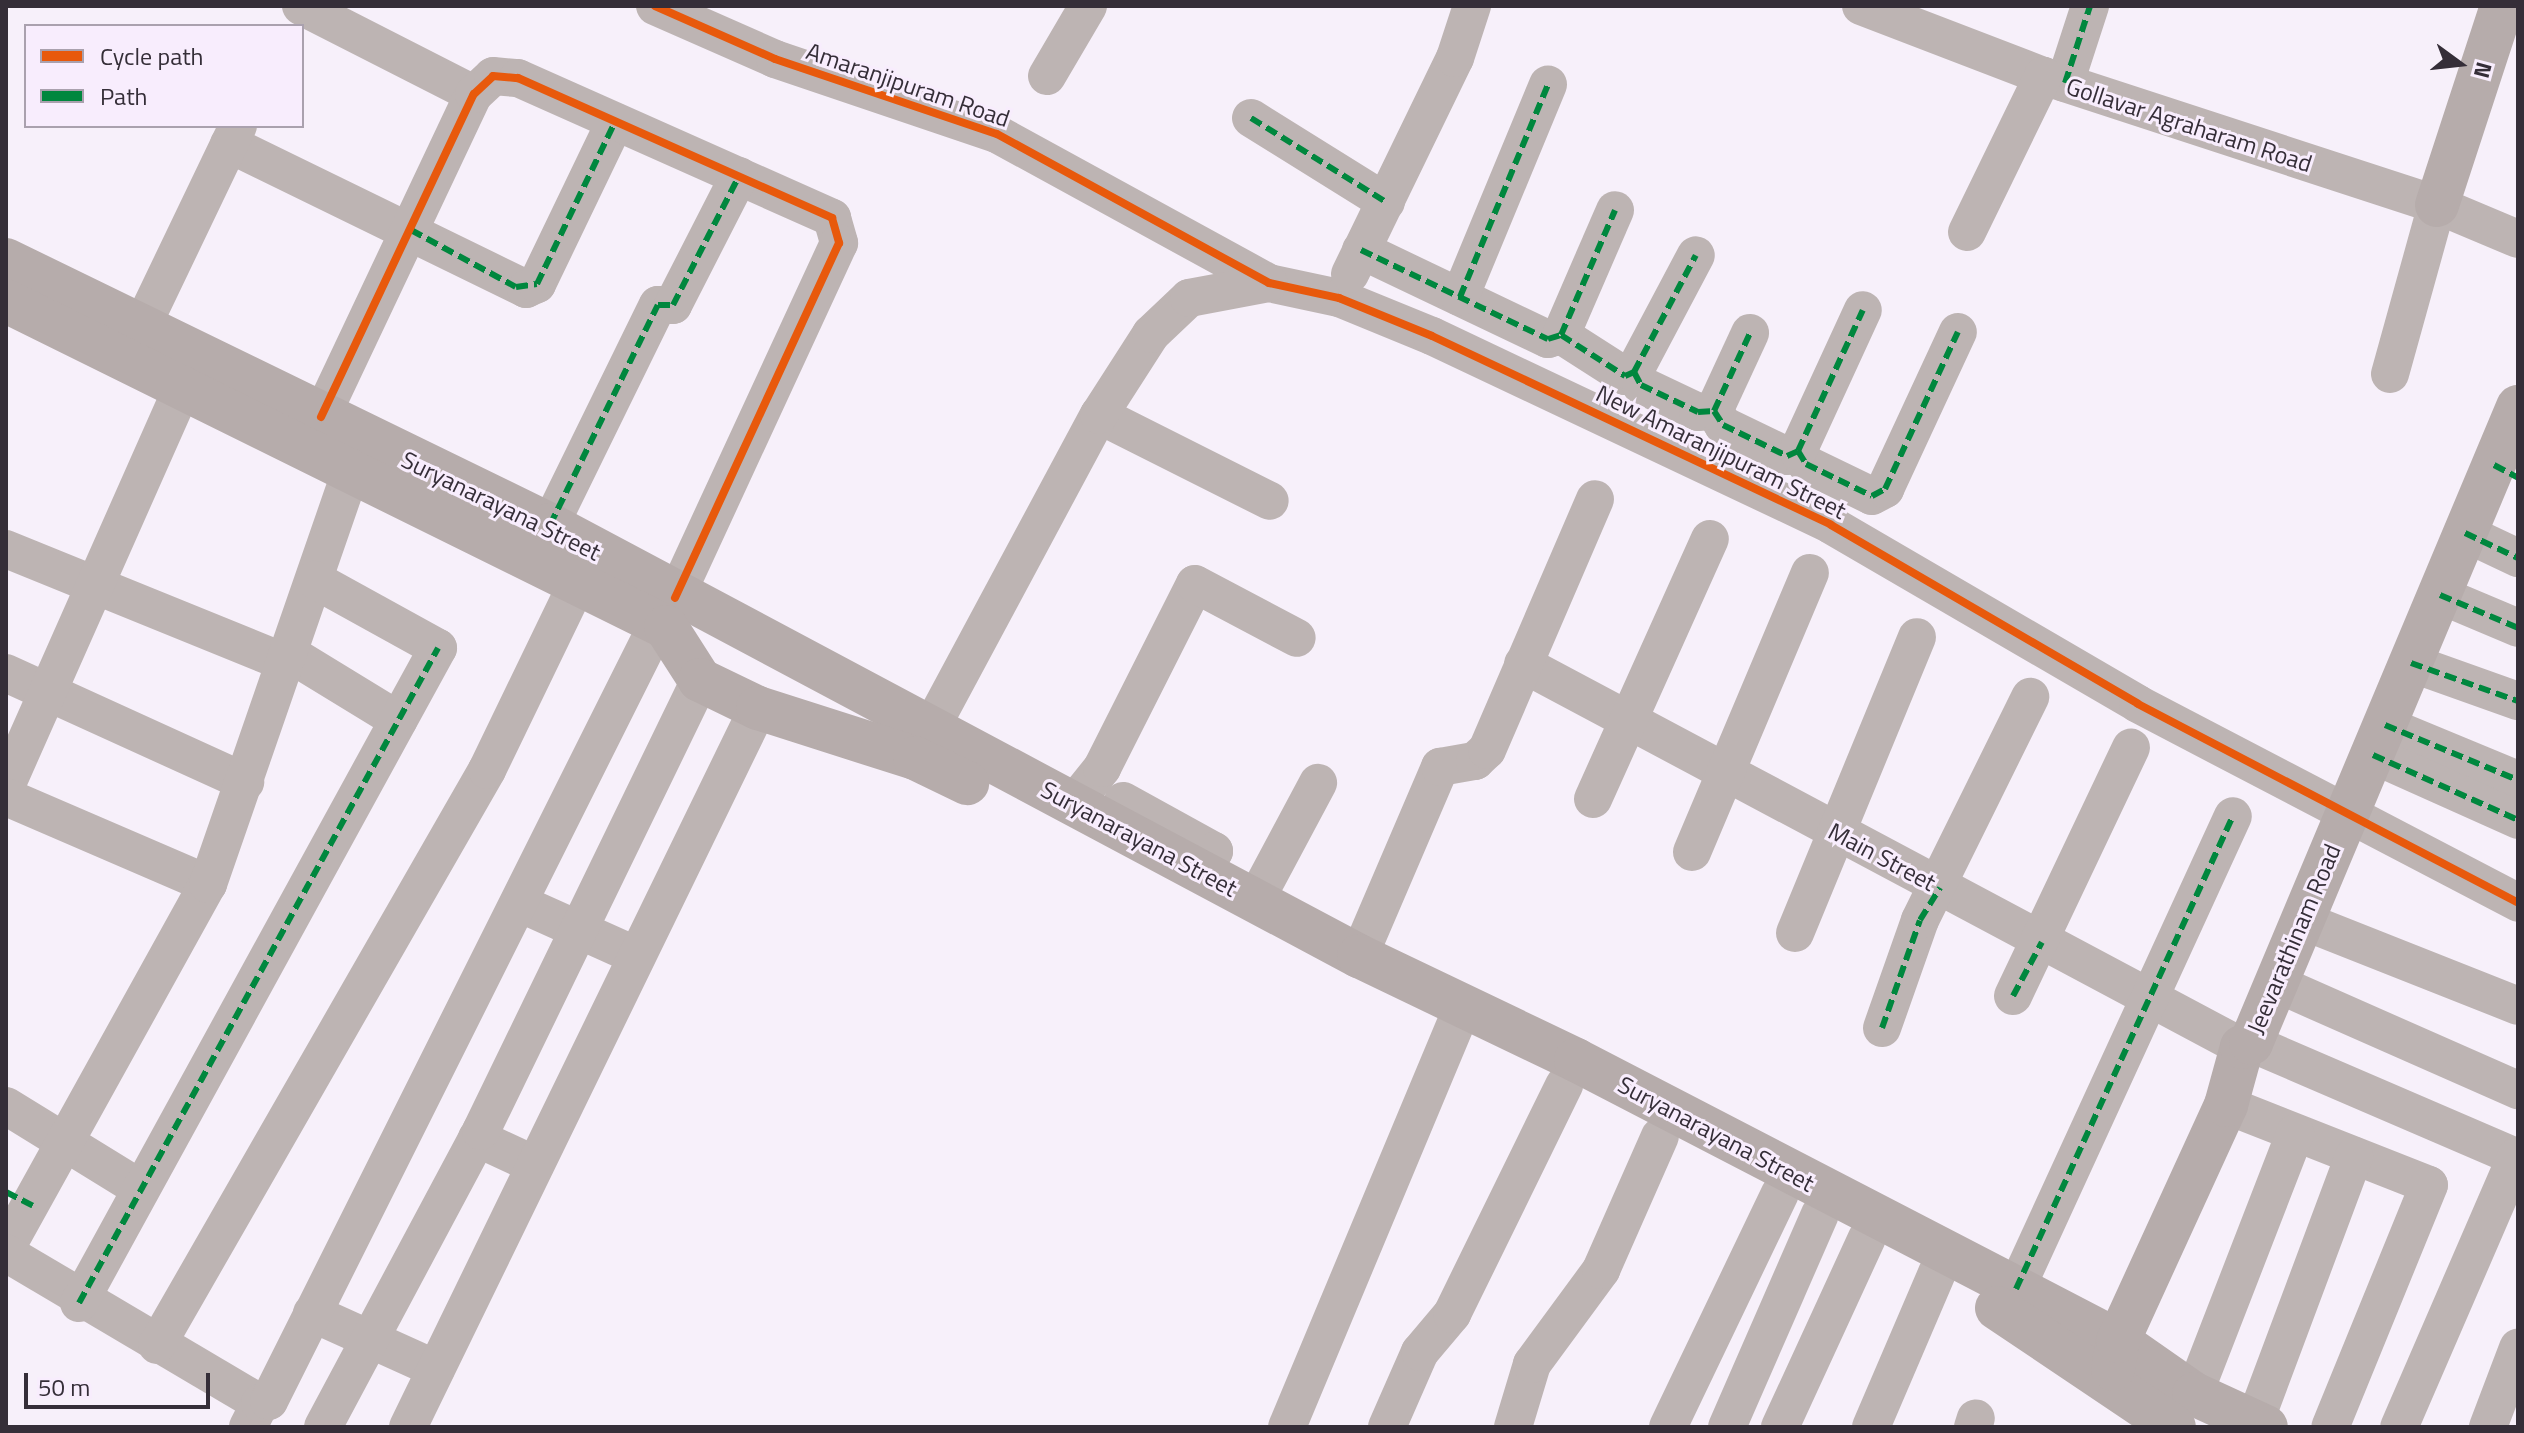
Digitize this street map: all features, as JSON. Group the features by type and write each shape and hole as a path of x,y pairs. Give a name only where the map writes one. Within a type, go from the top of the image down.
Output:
{"main road":[{"path":"2437,205 2502,6"},
{"name":"Suryanarayana Street","path":"6,260 143,324 321,417 550,525 667,610 1660,1136 2115,1360"},
{"name":"Suryanarayana Street","path":"6,301 353,466 579,580 667,610 700,680 758,708 923,745 1074,803 1359,956 2016,1289 2115,1360 2121,1398 2261,1424"},
{"name":"Jeevarathinam Road","path":"2115,1360 2226,1105 2246,1045 2349,811 2465,533 2506,471 2517,414"}],"street":[{"path":"289,24 300,6 474,94"},
{"name":"Amaranjipuram Road","path":"655,6 775,59 997,134 1269,283"},
{"path":"1047,76 1088,6"},
{"path":"1339,298 1386,202 1472,6"},
{"name":"Gollavar Agraharam Road","path":"1861,6 2054,80 2437,205 2518,239"},
{"path":"1967,232 2054,80 2090,6"},
{"path":"321,417 474,94 484,81 508,74 832,218 839,243 667,610 269,1401 254,1415 157,1345 79,1303 6,1251 19,1199 67,1141 208,884 289,658 353,466"},
{"path":"1460,297 1548,85"},
{"path":"1251,118 1386,202"},
{"path":"143,324 234,135 516,287 537,284 615,122"},
{"path":"550,525 658,305 673,305 739,176"},
{"path":"2390,374 2437,205"},
{"path":"1361,250 1548,339 1561,335 1615,210"},
{"path":"1561,335 1625,376 1634,372 1696,255"},
{"path":"923,745 1099,415 1151,334 1189,298 1269,283"},
{"name":"New Amaranjipuram Street","path":"1269,283 1339,298 1831,525 2138,704 2349,811 2518,903"},
{"path":"1714,411 1723,425 1787,456 1798,451 1863,310"},
{"path":"1798,451 1806,464 1880,495 1958,332"},
{"path":"1714,411 1750,333"},
{"path":"1634,372 1641,385 1698,412 1714,411"},
{"path":"6,786 92,579 184,384"},
{"path":"1099,415 1270,501"},
{"path":"1359,956 1440,767 1482,757 1595,499"},
{"path":"2465,533 2518,558"},
{"path":"1593,799 1710,539"},
{"path":"6,549 92,579 289,658 398,720"},
{"path":"1692,852 1810,573"},
{"path":"79,1303 438,648 315,580"},
{"path":"157,1345 487,770 579,580"},
{"path":"1074,803 1088,792 1121,733 1195,584 1297,638"},
{"path":"2440,595 2518,628"},
{"path":"1795,933 1833,832 1917,637"},
{"path":"2411,663 2518,701"},
{"name":"Main Street","path":"1523,664 2153,1003 2516,1157 2399,1427"},
{"path":"6,673 46,688 245,782"},
{"path":"323,1427 477,1138 700,680"},
{"path":"1882,1028 1920,920 1940,888 2030,697"},
{"path":"408,1427 758,708"},
{"path":"2379,740 2518,780"},
{"path":"2379,740 2518,820"},
{"path":"2013,996 2042,942 2131,748"},
{"path":"1255,901 1318,783"},
{"path":"6,797 208,884"},
{"path":"1123,801 1214,851 1200,870"},
{"path":"2016,1289 2153,1003 2233,816"},
{"path":"519,903 637,956"},
{"path":"2301,920 2518,1006"},
{"path":"2275,983 2518,1090"},
{"path":"1287,1427 1455,1026"},
{"path":"1387,1427 1420,1352 1452,1314 1564,1085"},
{"path":"2226,1105 2429,1185 2330,1427"},
{"path":"6,1106 141,1189"},
{"path":"2184,1411 2295,1133"},
{"path":"1513,1427 1532,1364 1601,1270 1660,1136"},
{"path":"477,1138 535,1165"},
{"path":"2261,1424 2354,1156"},
{"path":"1668,1427 1780,1193"},
{"path":"1727,1427 1820,1214"},
{"path":"1780,1427 1867,1238"},
{"path":"1871,1427 1937,1273"},
{"path":"312,1313 436,1369"},
{"path":"2488,1427 2518,1348"}],"marked path":[{"path":"2065,83 2090,6"},
{"path":"1460,297 1548,85"},
{"path":"1251,118 1386,202"},
{"path":"411,230 516,287 537,284 615,122"},
{"path":"550,525 658,305 673,305 739,176"},
{"path":"1561,335 1615,210"},
{"path":"1361,250 1548,339 1561,335 1625,376 1634,372 1641,385 1698,412 1714,411 1723,425 1787,456 1798,451 1806,464 1872,496 1885,489 1958,332"},
{"path":"1634,372 1696,255"},
{"path":"1798,451 1863,310"},
{"path":"1714,411 1750,333"},
{"path":"2494,465 2518,478"},
{"path":"2465,533 2518,558"},
{"path":"2440,595 2518,628"},
{"path":"79,1303 438,648"},
{"path":"2411,663 2518,701"},
{"path":"2385,725 2518,780"},
{"path":"2373,755 2518,820"},
{"path":"2016,1289 2233,816"},
{"path":"1882,1028 1920,920 1940,888"},
{"path":"2013,996 2042,942"},
{"path":"6,1192 33,1206"}],"cycle path":[{"path":"655,6 775,59 997,134 1269,283 1339,298 1432,336 1831,525 2138,704 2518,903"},
{"path":"321,417 474,94 493,76 518,78 832,218 839,243 675,598"}]}
